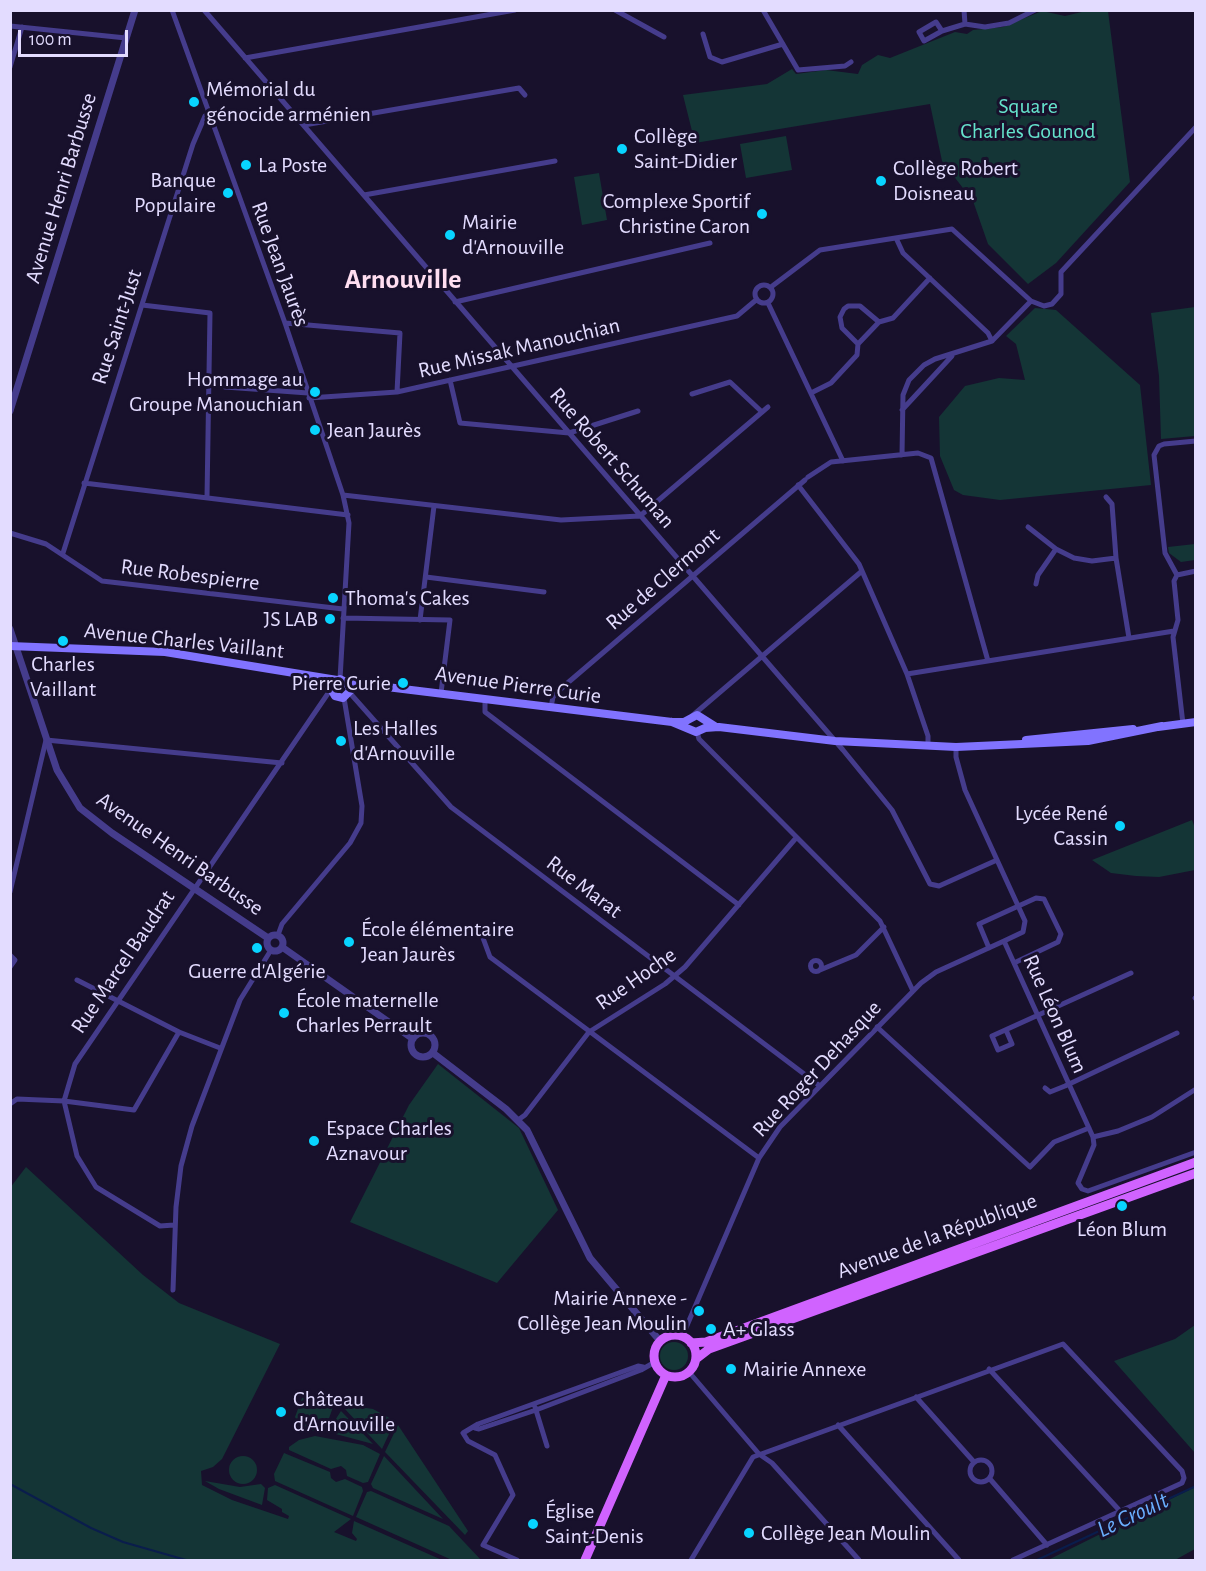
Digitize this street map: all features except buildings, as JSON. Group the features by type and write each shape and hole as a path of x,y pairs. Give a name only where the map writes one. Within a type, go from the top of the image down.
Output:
{"main road":[{"name":"Avenue Charles Vaillant","path":"13,645 165,652 318,676 349,687"},
{"path":"318,676 331,693"},
{"name":"Avenue Pierre Curie","path":"349,687 441,693 835,741 928,746 990,745 1196,722"},
{"path":"331,693 349,687"},
{"path":"331,693 349,687"},
{"name":"Avenue de la République","path":"691,1344 706,1342 1196,1162"},
{"name":"Avenue de la République","path":"696,1359 709,1349 1196,1173"},
{"path":"671,1336 682,1337 691,1344 696,1359 689,1372 680,1377 666,1375 655,1362 654,1351 660,1341 671,1336"},
{"path":"585,1560 666,1375"}],"street":[{"name":"Avenue Henri Barbusse","path":"10,411 135,10"},
{"name":"Rue Jean Jaurès","path":"172,10 285,323 348,515 342,618 362,824 350,843 282,924 278,935"},
{"name":"Rue Robert Schuman","path":"204,10 835,741 892,810 930,884 939,886 997,861"},
{"path":"245,58 514,10"},
{"path":"615,10 664,37"},
{"path":"772,10 764,12 798,70 845,66 851,62"},
{"path":"964,10 964,24"},
{"path":"942,31 964,24 998,26 1035,10"},
{"path":"10,26 126,38"},
{"path":"10,67 22,27"},
{"path":"703,34 710,57 722,62 783,44"},
{"path":"304,125 519,88 525,95"},
{"name":"Rue Saint-Just","path":"63,553 193,144 205,116 209,115"},
{"path":"768,303 756,300 755,291 759,286 771,288 820,250 952,229 1031,301 1044,306 1057,300 1061,294 1061,272 1196,127"},
{"path":"364,195 555,161"},
{"path":"896,238 903,253 988,333 992,341"},
{"path":"455,302 710,243"},
{"path":"811,393 831,383 857,355 858,344 879,322 894,318 930,278"},
{"path":"768,303 773,296 771,288"},
{"name":"Rue Missak Manouchian","path":"309,396 397,392 733,317 756,300"},
{"path":"902,454 904,387 909,380 924,365 992,341 1031,301"},
{"path":"768,303 843,461"},
{"path":"142,305 210,313 207,497"},
{"path":"858,344 842,328 840,317 844,309 848,306 860,306 879,322"},
{"path":"285,323 400,333 397,392"},
{"path":"902,410 954,354"},
{"path":"450,380 460,423 569,434 638,411"},
{"path":"692,394 730,382 762,412"},
{"path":"225,387 309,396"},
{"path":"343,495 561,520 640,516 768,406"},
{"path":"1177,575 1165,553 1154,455 1159,446 1196,441"},
{"name":"Rue de Clermont","path":"550,708 557,693 826,463 902,454 918,453 931,458 988,661"},
{"path":"84,483 348,515"},
{"path":"798,486 862,571 907,674 928,736 928,746"},
{"path":"1106,497 1112,504 1116,558 1129,638"},
{"path":"420,620 434,506"},
{"path":"1028,527 1056,549 1083,560 1116,558"},
{"name":"Rue Robespierre","path":"10,533 46,544 63,553 102,581 343,609"},
{"path":"1036,584 1038,575 1056,549"},
{"path":"862,571 701,708 697,723 699,739 884,927 913,991"},
{"path":"1177,575 1196,571"},
{"path":"1177,575 1174,581 1178,620 1174,631 1183,724"},
{"path":"426,577 544,592"},
{"path":"342,618 450,620 441,693"},
{"name":"Avenue Henri Barbusse","path":"10,629 13,645 46,740 64,786 80,808 112,833 268,938"},
{"path":"907,674 1174,631"},
{"name":"Rue Marat","path":"349,687 451,807 820,1086"},
{"name":"Rue Marcel Baudrat","path":"174,1226 160,1226 96,1187 77,1156 64,1101 75,1064 193,887 331,693"},
{"path":"485,699 485,712 739,905"},
{"path":"697,723 701,708"},
{"path":"10,892 46,740 282,764"},
{"name":"Rue Léon Blum","path":"956,747 956,757 965,790 1018,906 1025,928 1004,941 1093,1137"},
{"name":"Rue Hoche","path":"518,1120 590,1032 676,976 796,838"},
{"path":"989,948 979,924 1036,898 1044,899 1061,934 1058,942 1014,963"},
{"path":"820,970 856,955 884,927"},
{"path":"278,935 284,941 282,947 279,951 271,950 267,946 268,938 278,935"},
{"path":"483,938 490,957 759,1158"},
{"name":"Rue Roger Dehasque","path":"682,1337 759,1158 780,1127 913,991 936,972 1004,941"},
{"path":"282,947 412,1039"},
{"path":"173,1290 174,1226 181,1166 192,1126 240,1000 271,950"},
{"path":"10,955 15,960 10,967"},
{"path":"1006,1030 1131,973"},
{"path":"76,980 179,1032 220,1048"},
{"path":"877,1027 1030,1167 1054,1142 1089,1128"},
{"path":"10,1104 17,1099 64,1101 134,1110 179,1032"},
{"path":"419,1034 430,1035 435,1045 433,1053 424,1058 417,1056 411,1047 412,1039 419,1034"},
{"path":"1045,1088 1050,1092 1177,1034"},
{"path":"433,1053 518,1120 533,1139 590,1258 660,1341"},
{"path":"1196,1089 1152,1117 1093,1137 1094,1145 1078,1184 1082,1189 1088,1191 1196,1152"},
{"path":"691,1560 718,1519 735,1485 753,1457 989,1369 1064,1344 1182,1471 1184,1478 1182,1483 1013,1560"},
{"path":"517,1560 483,1545 513,1495 495,1455 468,1441 463,1432 475,1428 478,1424 535,1407 638,1366 643,1367 655,1362"},
{"path":"989,1369 1120,1510"},
{"path":"689,1372 759,1454 772,1463 859,1560"},
{"path":"916,1397 974,1461"},
{"path":"535,1407 548,1446"},
{"path":"838,1425 959,1560"},
{"path":"974,1461 988,1462 992,1468 990,1479"},
{"path":"974,1461 970,1468 972,1479 983,1482 990,1479"},
{"path":"990,1479 1047,1545"}],"green space":[{"name":"Square Charles Gounod","path":"1042,11 1065,16 1086,11 1108,11 1130,182 1056,263 1028,284 988,244 973,201 942,161 930,104 695,143 683,95 767,84 792,69 796,74 826,70 858,74 862,65 878,55 890,58 955,32 967,34 973,30 1003,27"},
{"path":"786,136 792,170 746,178 740,144"},
{"path":"599,173 607,220 582,225 574,177"},
{"path":"1195,307 1195,436 1161,439 1159,376 1151,313"},
{"path":"1035,308 1056,310 1140,385 1151,485 1000,500 963,495 954,490 940,456 939,417 965,386 999,378 1025,380 1016,344 1006,336"},
{"path":"1195,544 1195,560 1181,562 1169,553 1168,547"},
{"path":"1192,820 1195,828 1195,870 1159,877 1136,876 1111,873 1092,860"},
{"path":"438,1064 519,1128 558,1210 497,1283 350,1222 409,1105"},
{"path":"26,1167 143,1275 179,1303 280,1344 222,1459 213,1467 201,1471 202,1485 232,1500 288,1519 289,1516 282,1512 282,1509 267,1500 268,1488 275,1485 351,1519 334,1532 356,1541 352,1533 354,1521 442,1560 11,1560 10,1188"},
{"path":"1195,1325 1195,1453 1114,1361 1175,1339"},
{"path":"674,1342 684,1346 688,1356 684,1366 674,1370 664,1366 660,1356 664,1346"},
{"path":"308,1394 328,1401 333,1407 327,1424 317,1431 302,1429 295,1417 302,1398"},
{"path":"353,1406 373,1409 395,1421 382,1449 345,1409"},
{"path":"341,1411 373,1444 332,1433 330,1428"},
{"path":"398,1425 468,1531 465,1535 385,1452"},
{"path":"315,1436 363,1445 380,1454 368,1482 363,1483 347,1476 346,1470 341,1466 331,1469 289,1450 289,1447 299,1440"},
{"path":"284,1453 330,1472 331,1478 336,1482 345,1479 362,1487 363,1491 353,1516 275,1481 274,1474"},
{"path":"243,1456 253,1460 257,1470 253,1480 243,1484 233,1480 229,1470 233,1460"},
{"path":"384,1456 443,1519 373,1488 371,1484"},
{"path":"205,1481 240,1487 261,1484 265,1488 262,1505 219,1489"},
{"path":"1195,1487 1195,1549 1175,1560 1048,1560"},
{"path":"371,1491 449,1526 481,1560 452,1560 356,1517 367,1492"}],"waterway":[{"path":"10,1484 91,1528 123,1542 186,1560"},
{"name":"Le Croult","path":"1037,1560 1196,1486"}],"place":[{"name":"Mémorial du génocide arménien","path":"194,102"},
{"name":"Collège Saint-Didier","path":"622,149"},
{"name":"La Poste","path":"246,165"},
{"name":"Collège Robert Doisneau","path":"881,181"},
{"name":"Banque Populaire","path":"228,193"},
{"name":"Complexe Sportif Christine Caron","path":"762,214"},
{"name":"Mairie d'Arnouville","path":"450,235"},
{"name":"Hommage au Groupe Manouchian","path":"315,392"},
{"name":"Jean Jaurès","path":"315,430"},
{"name":"Thoma's Cakes","path":"333,598"},
{"name":"JS LAB","path":"330,619"},
{"name":"Charles Vaillant","path":"63,641"},
{"name":"Pierre Curie","path":"403,683"},
{"name":"Les Halles d'Arnouville","path":"341,741"},
{"name":"Lycée René Cassin","path":"1120,826"},
{"name":"École élémentaire Jean Jaurès","path":"349,942"},
{"name":"Guerre d'Algérie","path":"257,948"},
{"name":"École maternelle Charles Perrault","path":"284,1013"},
{"name":"Espace Charles Aznavour","path":"314,1141"},
{"name":"Léon Blum","path":"1122,1206"},
{"name":"Mairie Annexe - Collège Jean Moulin","path":"699,1311"},
{"name":"A+ Glass","path":"711,1329"},
{"name":"Mairie Annexe","path":"731,1369"},
{"name":"Château d'Arnouville","path":"281,1412"},
{"name":"Église Saint-Denis","path":"533,1524"},
{"name":"Collège Jean Moulin","path":"749,1533"}],"district":[{"name":"Arnouville","path":"403,280"}]}
